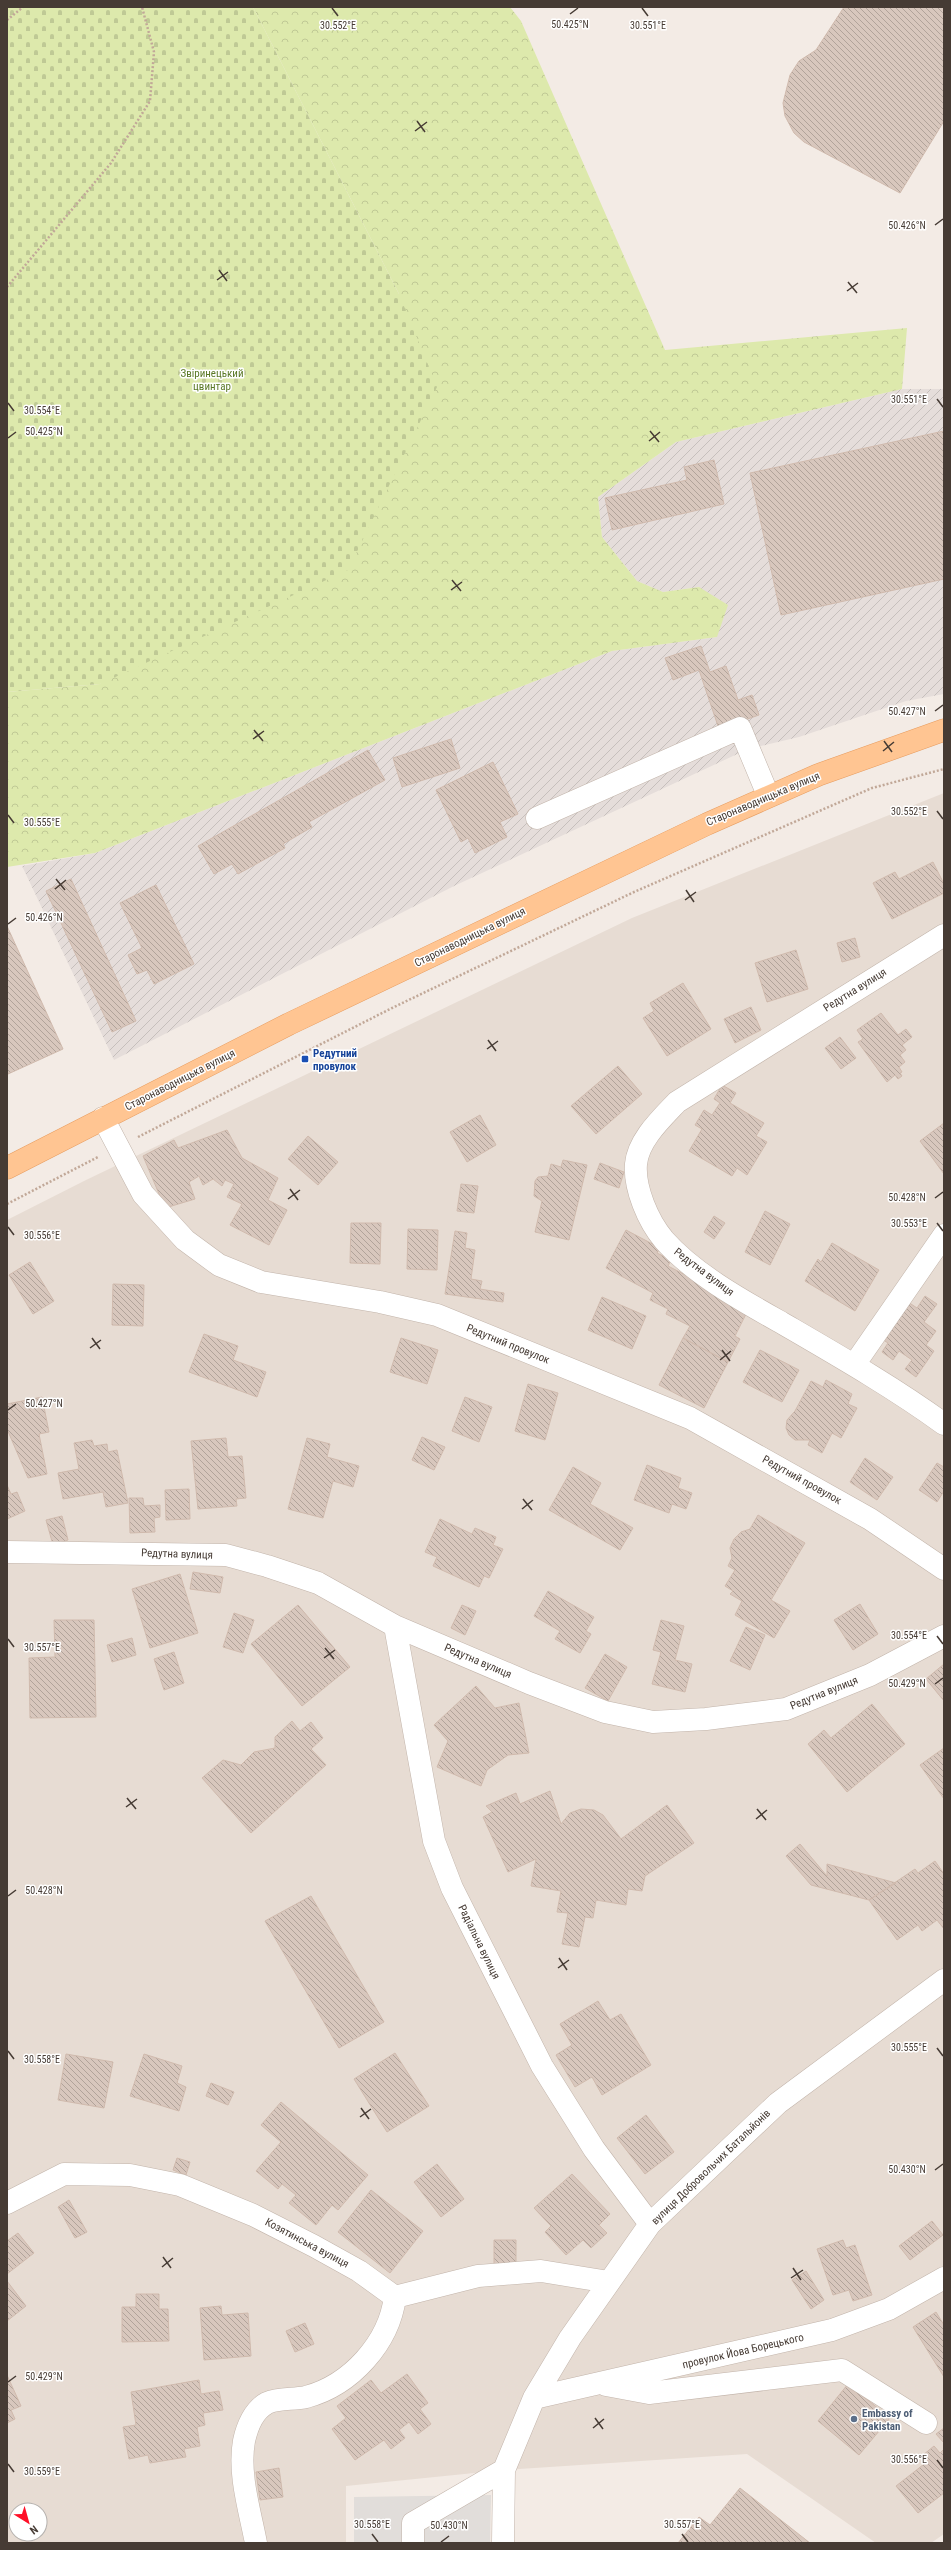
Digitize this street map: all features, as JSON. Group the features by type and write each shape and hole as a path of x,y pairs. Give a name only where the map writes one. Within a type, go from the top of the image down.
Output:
{"main road":[{"name":"Старонаводницька вулиця","path":"7,1168 289,1024 768,795 944,730"}],"street":[{"path":"537,818 740,728 768,795"},
{"name":"Редутна вулиця","path":"944,935 677,1102 648,1132 636,1163 639,1190 650,1217 663,1238 678,1254 736,1297 854,1365 944,1424"},
{"name":"Редутний провулок","path":"103,1118 143,1194 185,1240 219,1265 261,1282 380,1302 437,1315 690,1418 870,1519 944,1569"},
{"path":"854,1365 944,1235"},
{"name":"Редутна вулиця","path":"7,1552 226,1555 267,1566 318,1583 394,1626 529,1683 605,1712 653,1722 706,1719 786,1709 870,1675 944,1636"},
{"name":"Радіальна вулиця","path":"394,1626 434,1841 452,1888 542,2066 594,2149 650,2224"},
{"name":"вулиця Добровольчих Батальйонів","path":"503,2543 504,2470 534,2398 570,2338 650,2224 711,2164 778,2103 944,1980"},
{"name":"Козятинська вулиця","path":"7,2203 64,2174 130,2175 180,2185 253,2215 307,2243 359,2271 395,2297"},
{"path":"256,2543 243,2473 244,2441 249,2425 257,2411 266,2403 280,2398 304,2397 325,2391 347,2379 366,2359 393,2317 395,2297 478,2276 541,2271 609,2282"},
{"name":"провулок Йова Борецького","path":"534,2398 832,2330 889,2309 944,2278"},
{"path":"600,2383 649,2394 842,2370 926,2423"},
{"path":"413,2543 413,2522 504,2470"}],"path":[{"path":"7,20 23,7"},
{"path":"7,287 110,163 150,101 154,52 142,7"},
{"path":"7,1204 392,1008 634,892 872,788 944,769"}],"shaded area":[{"path":"902,389 944,389 944,694 906,701 799,737 748,749 454,886 114,1060 22,866 95,853 612,651 717,637 699,587 663,592 637,581 602,537 598,497 676,442"},
{"path":"944,793 944,2534 931,2543 876,2543 747,2454 504,2470 346,2486 346,2543 7,2543 7,1220 86,1180 632,918"},
{"path":"491,2495 490,2543 354,2543 354,2497"}],"green space":[{"name":"Звіринецький цвинтар","path":"7,7 253,7 399,294 437,387 348,570 100,684 7,692"},
{"path":"253,7 510,7 521,21 665,350 907,328 902,389 676,442 598,497 602,537 637,581 663,592 699,587 728,605 717,637 612,651 95,853 7,867 7,692 100,684 399,294"}],"building":[{"path":"844,7 944,7 944,121 900,193 804,142 794,133 785,116 783,103 790,75 799,61 816,50"},
{"path":"944,431 944,579 781,615 750,473"},
{"path":"714,460 724,504 612,530 605,498 687,480 684,467"},
{"path":"701,646 710,672 726,666 738,700 752,695 759,715 719,729 699,670 673,680 665,658"},
{"path":"451,739 460,768 402,787 393,758"},
{"path":"368,750 385,780 309,822 312,827 283,844 285,848 238,874 232,864 214,874 198,846"},
{"path":"493,762 518,814 500,822 507,837 475,853 468,838 461,842 436,790"},
{"path":"933,862 944,884 944,893 892,919 873,883 895,872 899,879"},
{"path":"71,879 136,1021 112,1032 46,891"},
{"path":"156,885 194,964 154,984 147,970 137,974 128,955 142,948 120,903"},
{"path":"7,926 63,1049 8,1074 7,1071"},
{"path":"855,938 860,957 842,962 837,943"},
{"path":"796,950 808,989 767,1002 755,963"},
{"path":"683,983 711,1029 667,1056 643,1018 654,1011 650,1003"},
{"path":"751,1007 761,1030 735,1043 724,1019"},
{"path":"881,1013 898,1035 906,1029 912,1037 902,1045 906,1050 900,1055 905,1062 899,1067 902,1072 900,1073 902,1076 898,1079 895,1075 887,1082 858,1042 863,1039 857,1030"},
{"path":"840,1037 856,1058 841,1069 825,1048"},
{"path":"618,1066 642,1094 596,1134 571,1106"},
{"path":"722,1085 736,1093 730,1103 764,1123 756,1136 767,1142 747,1175 737,1168 732,1176 689,1151 702,1129 695,1125 704,1110 712,1115 720,1103 714,1099"},
{"path":"480,1115 496,1145 467,1162 450,1132"},
{"path":"944,1123 944,1174 920,1141"},
{"path":"227,1130 242,1158 278,1178 268,1200 287,1210 269,1245 230,1225 242,1204 227,1197 234,1184 225,1180 222,1186 213,1179 203,1185 199,1176 189,1182 195,1199 165,1208 143,1156 174,1140 178,1148"},
{"path":"308,1136 338,1162 318,1185 288,1159"},
{"path":"563,1160 587,1165 569,1240 535,1232 542,1201 534,1196 535,1181 538,1177 548,1176 551,1164 561,1167"},
{"path":"600,1163 624,1172 619,1188 594,1179"},
{"path":"461,1184 478,1186 474,1213 457,1211"},
{"path":"765,1211 790,1224 770,1265 745,1252"},
{"path":"714,1216 725,1223 714,1239 704,1232"},
{"path":"351,1223 381,1223 380,1264 350,1263"},
{"path":"408,1229 438,1230 437,1270 407,1269"},
{"path":"626,1230 660,1248 657,1253 671,1260 668,1266 749,1308 735,1336 740,1339 728,1362 683,1338 690,1326 666,1314 668,1309 650,1300 653,1293 606,1268"},
{"path":"455,1231 467,1233 465,1248 475,1250 471,1279 482,1281 480,1289 504,1293 503,1302 445,1294"},
{"path":"832,1243 879,1270 855,1311 805,1281 818,1259 821,1262"},
{"path":"30,1262 54,1301 33,1314 9,1275"},
{"path":"113,1284 144,1285 143,1326 112,1325"},
{"path":"925,1296 937,1304 924,1322 936,1331 926,1345 934,1351 916,1377 905,1369 912,1360 899,1351 893,1360 882,1352 888,1343 882,1339 908,1302 917,1308"},
{"path":"602,1297 646,1316 632,1349 588,1330"},
{"path":"204,1334 238,1346 233,1360 266,1372 257,1397 189,1372"},
{"path":"401,1338 438,1350 427,1384 390,1372"},
{"path":"683,1338 728,1362 704,1408 659,1385"},
{"path":"760,1350 799,1370 782,1402 743,1382"},
{"path":"826,1380 852,1394 848,1404 857,1408 841,1438 832,1433 822,1453 808,1445 810,1440 795,1440 789,1435 786,1428 787,1420 795,1411 811,1381 823,1387"},
{"path":"528,1384 558,1393 545,1440 515,1431"},
{"path":"42,1397 49,1432 39,1434 47,1474 28,1478 7,1429 7,1404"},
{"path":"465,1397 492,1407 479,1442 452,1431"},
{"path":"422,1437 445,1447 434,1470 412,1460"},
{"path":"226,1438 228,1457 242,1456 246,1498 236,1499 237,1506 198,1509 191,1441"},
{"path":"307,1438 330,1444 327,1457 359,1466 353,1487 333,1481 323,1518 288,1509"},
{"path":"92,1440 94,1446 107,1444 108,1452 117,1450 128,1503 106,1507 103,1492 63,1499 58,1473 79,1469 74,1443"},
{"path":"865,1458 893,1477 877,1500 850,1482"},
{"path":"937,1463 944,1467 944,1491 937,1502 919,1490"},
{"path":"647,1465 681,1478 678,1488 692,1493 686,1509 672,1504 669,1513 634,1500"},
{"path":"573,1467 601,1483 590,1504 633,1528 620,1550 549,1510"},
{"path":"7,1485 11,1494 17,1492 25,1511 7,1519"},
{"path":"189,1489 190,1519 166,1520 165,1490"},
{"path":"129,1498 143,1498 144,1506 160,1505 160,1517 154,1518 155,1532 130,1533"},
{"path":"758,1515 805,1543 771,1600 790,1611 774,1638 735,1615 742,1601 730,1594 733,1591 725,1586 735,1570 728,1566 732,1558 730,1548 734,1539 741,1532 750,1529"},
{"path":"62,1516 68,1540 53,1545 46,1520"},
{"path":"440,1519 472,1534 475,1528 496,1537 493,1545 503,1549 489,1578 484,1576 479,1587 433,1566 437,1557 425,1552"},
{"path":"193,1572 223,1577 220,1593 190,1589"},
{"path":"180,1574 198,1633 150,1648 132,1589"},
{"path":"548,1591 594,1617 586,1631 591,1634 580,1653 555,1639 560,1631 534,1616"},
{"path":"860,1604 878,1634 853,1650 834,1620"},
{"path":"298,1605 350,1667 302,1706 251,1644"},
{"path":"462,1605 476,1611 465,1635 451,1628"},
{"path":"234,1613 254,1620 243,1653 223,1647"},
{"path":"54,1620 94,1620 96,1717 30,1718 29,1658 55,1657"},
{"path":"661,1620 684,1626 675,1660 692,1664 685,1692 652,1684 661,1652 653,1650"},
{"path":"746,1627 765,1635 750,1670 730,1661"},
{"path":"132,1638 136,1655 112,1662 107,1645"},
{"path":"174,1652 184,1683 164,1690 154,1659"},
{"path":"605,1654 627,1667 608,1701 585,1688"},
{"path":"944,1664 944,1701 926,1679"},
{"path":"476,1686 495,1708 519,1703 529,1753 508,1755 487,1770 481,1786 437,1767 448,1741 434,1725"},
{"path":"872,1704 905,1744 847,1792 808,1744 824,1730 831,1738"},
{"path":"292,1721 300,1731 311,1722 323,1738 311,1749 326,1765 251,1833 202,1778 223,1760 241,1765 254,1752 275,1748 275,1737"},
{"path":"944,1748 944,1799 920,1765"},
{"path":"550,1791 561,1824 570,1813 581,1809 594,1810 603,1815 621,1839 667,1805 694,1843 645,1876 642,1891 628,1889 626,1905 596,1900 593,1918 585,1917 579,1947 562,1944 568,1913 557,1912 561,1891 531,1886 536,1859 508,1872 483,1817 492,1812 486,1806 516,1793 520,1804"},
{"path":"800,1844 827,1876 827,1864 896,1883 869,1900 811,1885 786,1856"},
{"path":"935,1861 944,1874 944,1929 937,1920 922,1931 918,1925 897,1940 869,1900 915,1869 918,1873"},
{"path":"311,1896 384,2022 339,2048 265,1921"},
{"path":"598,2001 610,2020 621,2014 651,2065 602,2095 592,2077 575,2087 556,2055 572,2045 560,2024"},
{"path":"395,2053 429,2106 387,2132 354,2079"},
{"path":"66,2054 113,2062 104,2108 58,2100"},
{"path":"144,2054 182,2066 177,2083 186,2087 179,2111 130,2096"},
{"path":"211,2083 234,2092 228,2105 206,2096"},
{"path":"281,2102 368,2175 338,2210 332,2205 316,2225 289,2203 296,2195 282,2184 278,2189 256,2171 281,2142 261,2125"},
{"path":"646,2115 674,2152 645,2174 617,2138"},
{"path":"177,2158 190,2162 186,2175 173,2170"},
{"path":"437,2164 464,2199 441,2217 414,2182"},
{"path":"572,2174 610,2214 599,2225 607,2233 591,2248 583,2240 566,2255 545,2232 551,2226 534,2208"},
{"path":"371,2190 423,2231 390,2273 338,2232"},
{"path":"69,2200 87,2232 75,2238 58,2207"},
{"path":"932,2221 943,2235 910,2260 899,2246"},
{"path":"18,2233 34,2253 7,2274 7,2241"},
{"path":"494,2240 516,2240 516,2264 494,2264"},
{"path":"843,2240 846,2248 855,2245 872,2295 853,2301 849,2290 833,2295 817,2249"},
{"path":"806,2271 824,2300 811,2309 792,2280"},
{"path":"7,2281 26,2306 7,2321"},
{"path":"136,2294 159,2294 159,2309 168,2309 169,2341 122,2342 122,2307 136,2307"},
{"path":"221,2306 222,2315 248,2313 251,2356 204,2360 200,2308"},
{"path":"936,2312 944,2325 944,2377 913,2327"},
{"path":"305,2323 314,2344 295,2352 286,2331"},
{"path":"407,2374 428,2403 420,2409 431,2424 418,2434 409,2422 399,2430 405,2438 391,2449 384,2440 355,2460 332,2429 346,2418 337,2406 371,2380 381,2393"},
{"path":"7,2375 21,2406 11,2410 15,2419 7,2423"},
{"path":"199,2380 201,2394 219,2391 223,2410 203,2413 205,2425 197,2427 200,2446 184,2449 186,2457 150,2463 148,2455 129,2459 123,2427 136,2425 131,2392"},
{"name":"Embassy of Pakistan","path":"848,2384 890,2418 859,2455 818,2421"},
{"path":"944,2428 944,2443 936,2434"},
{"path":"934,2446 940,2453 944,2449 944,2493 918,2513 896,2486 928,2461 923,2455"},
{"path":"279,2468 283,2497 260,2500 256,2472"},
{"path":"740,2488 810,2543 678,2543 699,2517 710,2525"}],"place":[{"name":"Редутний провулок","path":"305,1059"},
{"name":"Embassy of Pakistan","path":"854,2419"}]}
